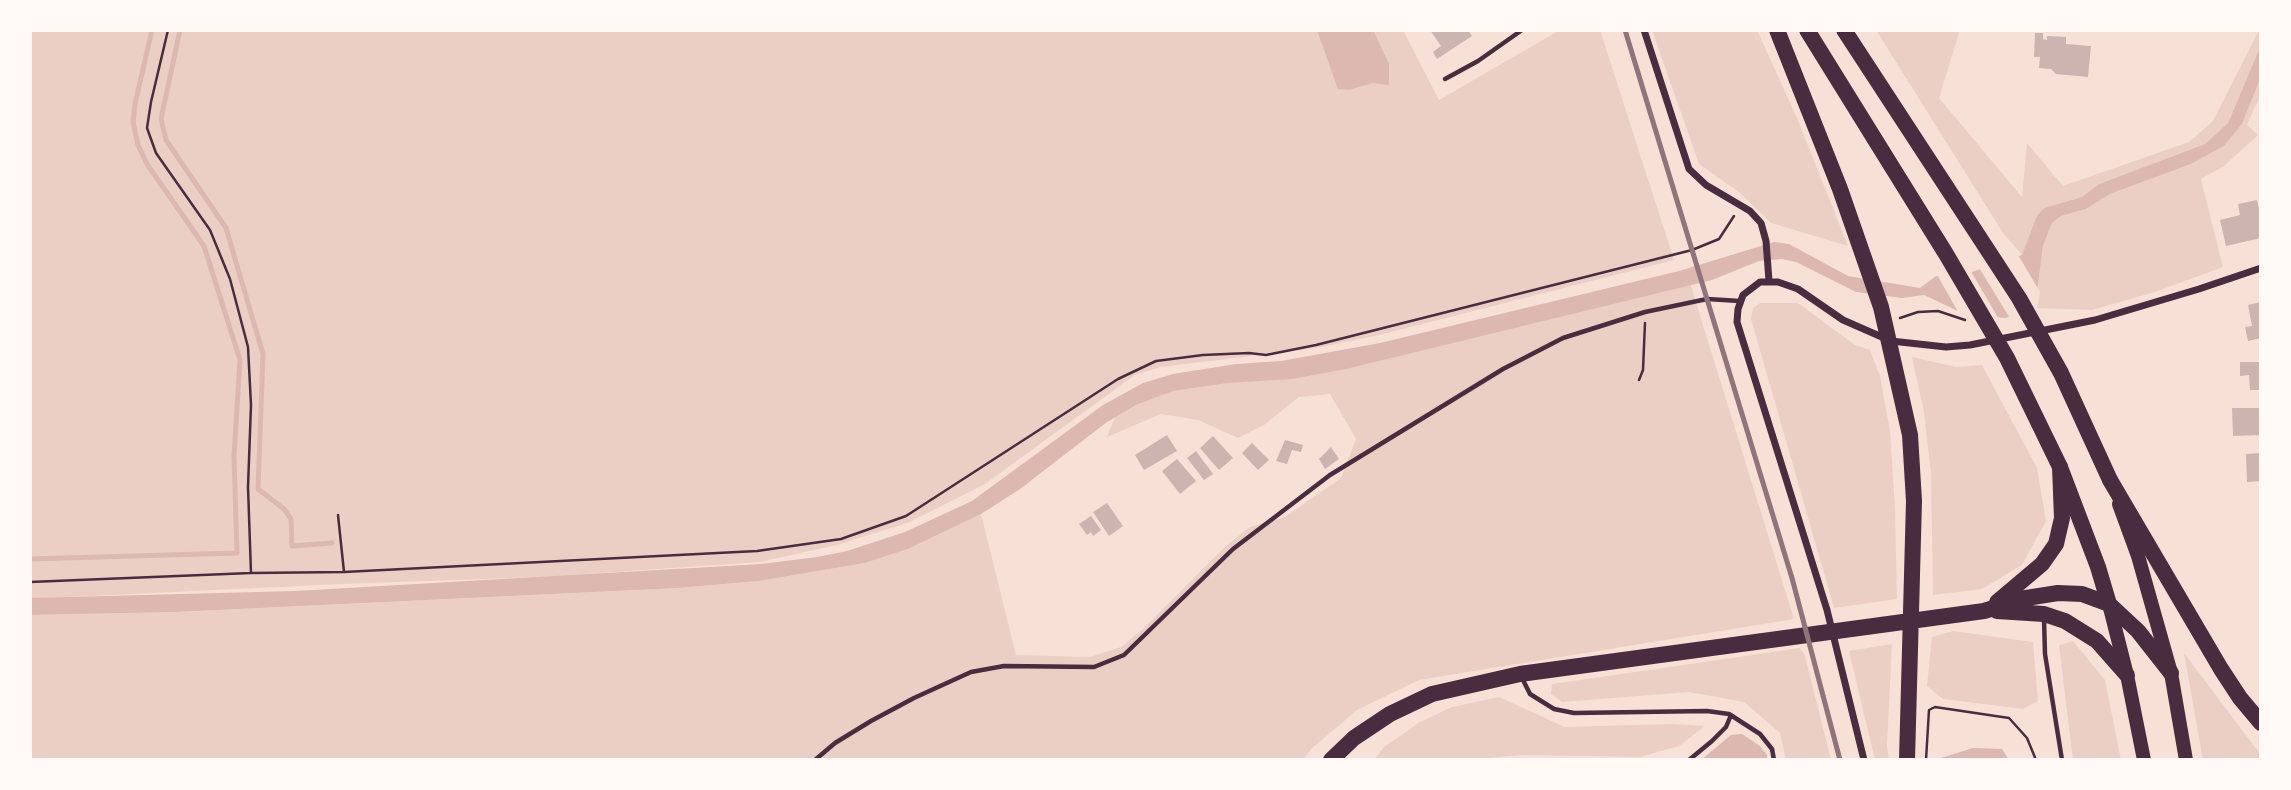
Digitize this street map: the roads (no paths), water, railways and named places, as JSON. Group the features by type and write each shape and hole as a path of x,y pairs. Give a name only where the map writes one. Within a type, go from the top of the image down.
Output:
{"highway":[{"path":"1777,30 1866,259 1881,307 1910,435 1914,501 1907,760"},
{"path":"1807,30 2007,358 2060,467 2098,567 2109,604"},
{"path":"1844,30 1989,250 2050,352 2110,480 2221,668 2240,698 2261,723"},
{"path":"1984,611 2042,564 2056,544 2062,518 2060,467"},
{"path":"1331,760 1354,738 1390,714 1432,694 1520,674 1984,611 2026,598 2058,593 2082,594 2109,604 2138,631 2171,673"},
{"path":"1984,611 2044,614 2065,621 2097,641 2127,675"},
{"path":"1345,760 1354,738"}],"main road":[{"path":"2110,480 2138,556 2171,673 2186,760"},
{"path":"2109,604 2144,760"}],"street":[{"path":"1644,30 1689,169 1706,185 1739,203 1760,223 1766,241 1769,281"},
{"path":"1864,760 1827,610 1737,322 1740,301 1748,290 1760,282 1769,281 1798,289 1843,320 1891,341 1946,347 1970,345 2095,320 2261,268"}],"lane":[{"path":"1445,79 1478,61 1522,30"},
{"path":"815,760 835,743 871,721 971,672 1004,666 1094,667 1124,655 1233,549 1330,475 1503,369 1563,338 1645,312 1707,299 1740,301"},
{"path":"2044,614 2045,654 2062,760"},
{"path":"1520,674 1530,694 1554,709 1574,713 1707,711 1731,715 1760,734 1769,745 1774,760"},
{"path":"1689,760 1713,741 1726,727 1731,715"}],"waterway":[{"path":"30,559 237,553 234,456 240,360 204,246 147,164 138,145 133,122 135,104 152,30"},
{"path":"180,30 161,119 166,140 226,228 263,354 258,489 284,509 291,519 292,546 332,543"}],"railway":[{"path":"1625,30 1792,578 1840,760"}]}
